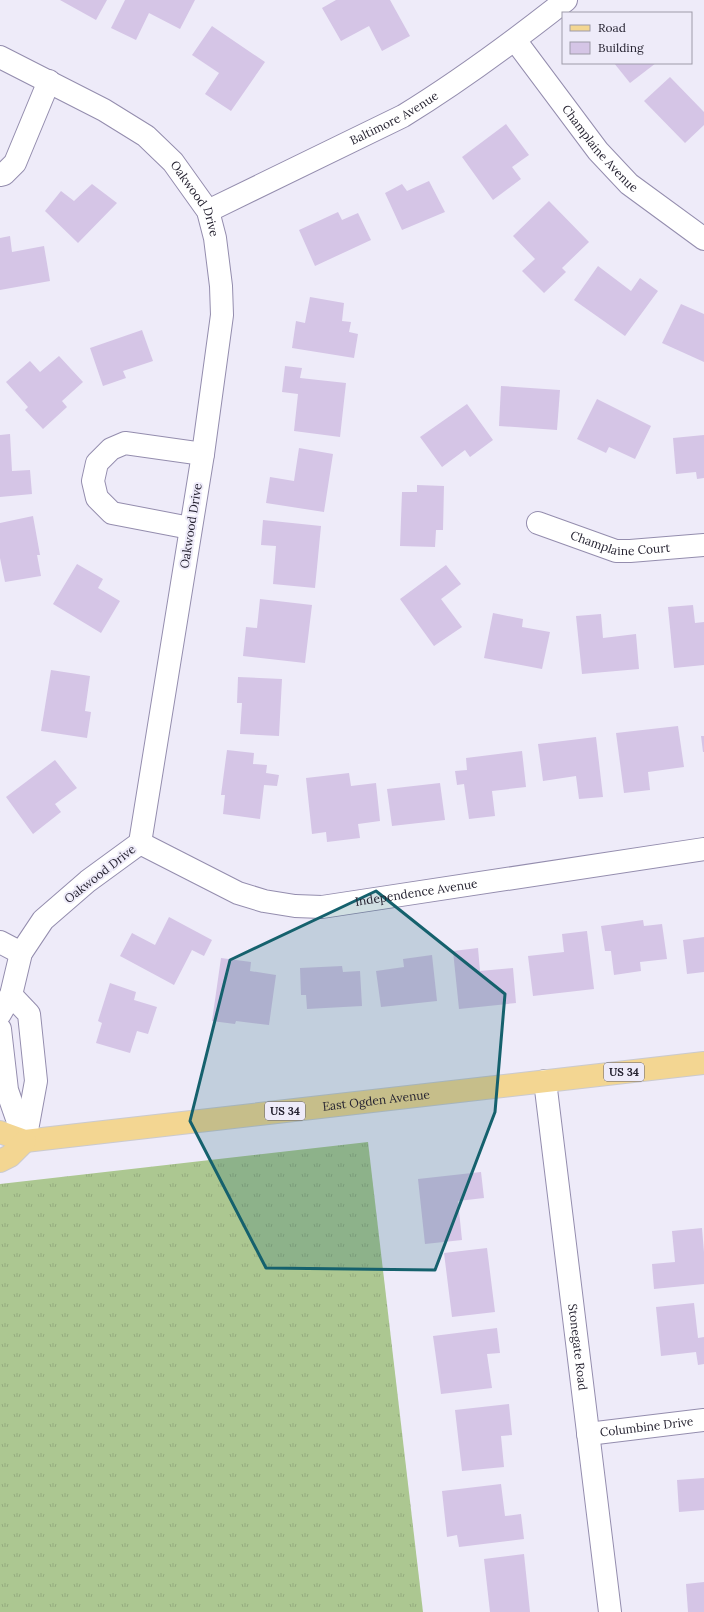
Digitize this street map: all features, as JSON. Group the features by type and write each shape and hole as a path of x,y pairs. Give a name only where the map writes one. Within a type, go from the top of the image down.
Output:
{"main road":[{"name":"East Ogden Avenue","path":"0,1132 25,1141 704,1063"},
{"path":"0,1161 10,1156 25,1141"}],"street":[{"name":"Baltimore Avenue","path":"208,211 403,116 433,98 515,40 566,0"},
{"name":"Champlaine Avenue","path":"515,40 598,151 629,184 704,239"},
{"name":"Oakwood Drive","path":"0,57 104,110 146,136 173,162 208,211 215,238 221,286 222,315 203,454 140,843 88,881 43,920 21,953 11,995 0,1014"},
{"path":"0,176 16,163 49,81"},
{"path":"190,528 112,514 97,498 93,481 97,463 111,449 125,443 203,454"},
{"name":"Champlaine Court","path":"538,523 616,551 704,545"},
{"name":"Independence Avenue","path":"140,843 238,892 264,902 295,906 322,907 704,849"},
{"path":"0,942 21,953"},
{"path":"11,995 28,1014 36,1081 25,1141"},
{"path":"0,1029 7,1090 25,1141"},
{"name":"Stonegate Road","path":"544,1081 610,1612"},
{"name":"Columbine Drive","path":"588,1434 704,1420"}],"highlighted area":[{"path":"376,891 505,994 495,1112 435,1270 266,1268 190,1121 230,960"}],"green space":[{"path":"368,1142 423,1612 0,1612 0,1184"}],"building":[{"path":"60,0 107,0 96,20"},
{"path":"125,0 195,0 180,29 149,13 136,40 111,28"},
{"path":"336,0 390,0 410,36 382,51 369,26 341,41 322,8"},
{"path":"212,26 265,62 231,111 205,94 219,73 192,55"},
{"path":"615,64 655,64 630,83"},
{"path":"670,77 704,112 704,125 685,143 644,101"},
{"path":"506,124 529,155 512,167 521,179 493,200 462,157"},
{"path":"429,181 445,212 402,230 385,193 402,184 407,191"},
{"path":"92,184 117,203 78,243 45,211 61,191 74,201"},
{"path":"549,201 589,242 562,268 566,272 544,293 522,271 535,259 513,236"},
{"path":"338,212 342,220 358,213 371,240 315,266 299,230"},
{"path":"10,236 12,252 44,246 50,281 0,290 0,238"},
{"path":"598,266 631,291 640,278 658,291 625,336 574,300"},
{"path":"310,297 344,303 342,321 351,322 349,332 358,334 354,358 292,348 296,321 305,323"},
{"path":"681,304 704,314 704,362 662,343"},
{"path":"142,330 153,361 123,371 126,378 103,386 90,348"},
{"path":"59,356 83,382 62,401 67,407 43,429 25,410 28,407 6,382 30,361 40,372"},
{"path":"285,366 302,368 300,378 346,383 340,437 294,431 298,394 282,392"},
{"path":"501,386 560,390 557,430 499,426"},
{"path":"597,399 651,426 635,459 609,447 606,453 577,439"},
{"path":"467,404 493,440 470,457 465,450 442,467 420,437"},
{"path":"10,434 12,471 30,470 32,494 0,497 0,435"},
{"path":"704,435 704,478 697,479 696,472 676,474 673,438"},
{"path":"299,448 333,454 324,512 266,503 270,477 294,481"},
{"path":"417,485 444,486 443,530 436,530 435,547 400,546 402,492 417,492"},
{"path":"33,516 40,555 37,555 41,576 5,582 0,558 0,523"},
{"path":"263,520 321,526 315,588 273,584 276,546 261,545"},
{"path":"77,564 103,579 98,588 120,601 101,633 53,604"},
{"path":"446,565 461,584 441,599 462,627 434,646 400,599"},
{"path":"260,599 312,605 305,663 243,656 246,627 257,628"},
{"path":"693,605 695,623 704,622 704,665 674,668 668,607"},
{"path":"493,613 523,619 522,627 550,632 542,669 484,658"},
{"path":"601,614 603,638 636,634 639,669 582,674 576,616"},
{"path":"51,670 90,676 85,711 91,712 87,738 41,731"},
{"path":"238,677 282,679 279,736 240,734 242,703 237,703"},
{"path":"678,726 684,767 648,772 650,790 624,793 616,733"},
{"path":"701,736 704,736 704,752 703,752"},
{"path":"596,737 603,797 579,799 576,776 543,781 538,744"},
{"path":"227,750 254,753 253,764 267,765 266,773 279,775 277,786 264,785 260,819 223,814 225,795 221,795"},
{"path":"522,751 526,787 492,791 495,816 469,819 464,784 457,785 455,771 467,770 466,758"},
{"path":"55,760 77,788 55,804 61,812 33,834 6,797"},
{"path":"349,773 351,786 376,783 380,821 358,824 360,838 327,842 326,832 312,834 306,778"},
{"path":"440,783 445,820 392,826 387,789"},
{"path":"169,917 212,940 204,956 192,950 174,985 120,956 132,933 155,945"},
{"path":"643,920 644,926 662,924 667,959 640,962 641,971 614,975 611,951 605,951 601,926"},
{"path":"587,931 594,989 533,996 528,956 564,952 562,934"},
{"path":"704,937 704,972 687,974 683,940"},
{"path":"478,948 480,971 513,968 516,1003 459,1009 453,951"},
{"path":"432,955 437,1001 381,1007 376,971 404,967 403,959"},
{"path":"221,958 251,962 250,971 276,975 269,1025 236,1021 235,1024 212,1021"},
{"path":"342,966 343,972 360,971 362,1006 307,1009 306,995 301,995 300,968"},
{"path":"110,983 136,992 134,1000 157,1007 148,1034 137,1031 130,1053 96,1043 102,1023 98,1021"},
{"path":"481,1172 484,1198 458,1201 462,1240 425,1244 418,1179"},
{"path":"702,1228 704,1284 654,1289 652,1264 675,1262 672,1231"},
{"path":"487,1248 495,1312 452,1317 444,1253"},
{"path":"694,1303 698,1338 704,1337 704,1364 698,1365 696,1352 661,1356 656,1307"},
{"path":"497,1328 500,1353 487,1354 492,1388 441,1394 433,1336"},
{"path":"509,1404 512,1435 501,1436 504,1467 462,1471 455,1410"},
{"path":"704,1478 704,1510 679,1512 677,1480"},
{"path":"501,1484 505,1516 521,1514 524,1539 459,1547 457,1535 447,1537 442,1491"},
{"path":"524,1554 530,1612 490,1612 484,1559"},
{"path":"704,1582 704,1612 688,1612 686,1584"}]}
